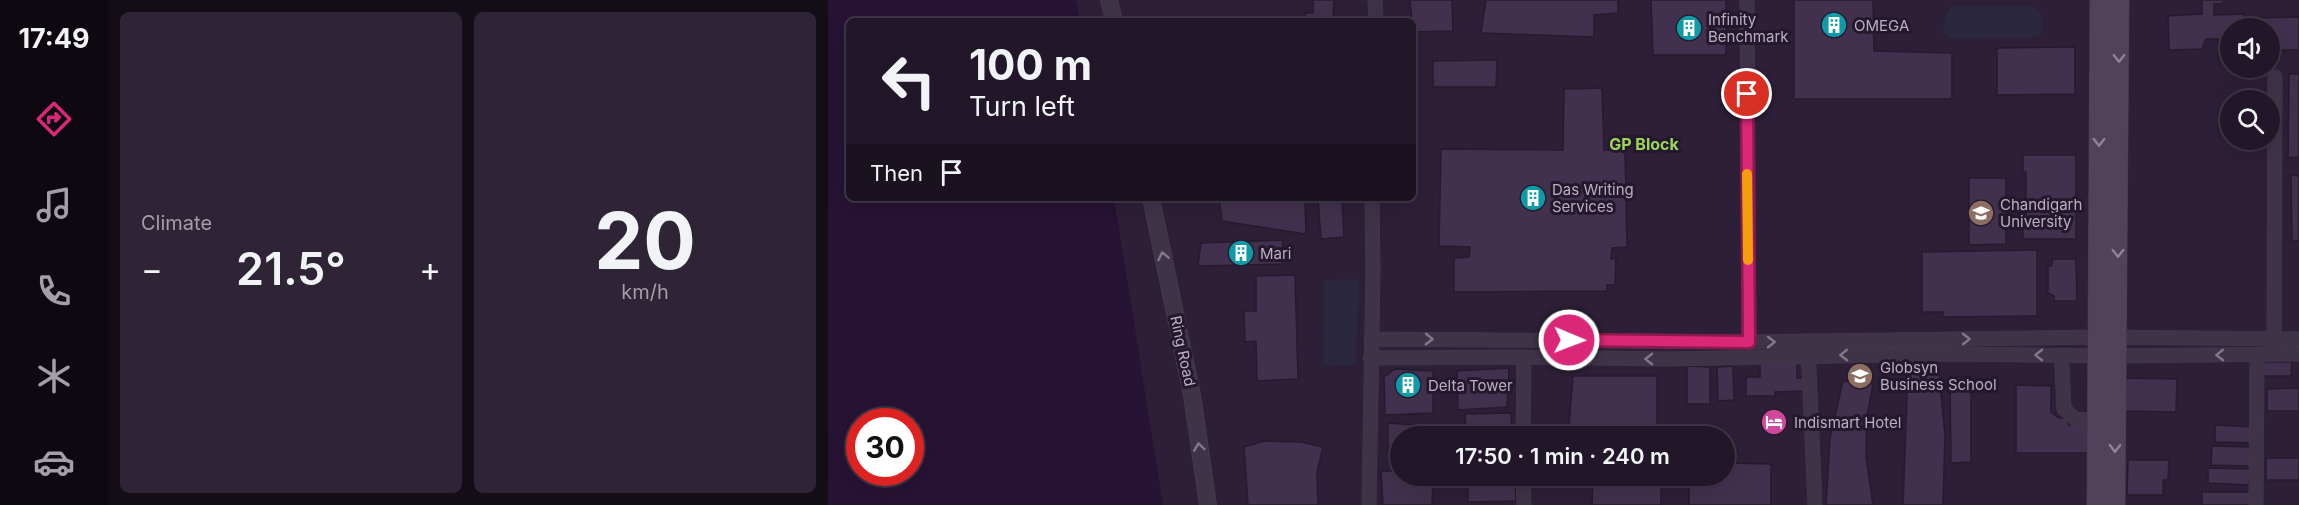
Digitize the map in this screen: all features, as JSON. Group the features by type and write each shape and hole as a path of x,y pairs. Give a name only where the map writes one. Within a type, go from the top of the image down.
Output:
{"main road":[{"path":"2100,0 2108,347 2115,505"},
{"path":"2097,505 2097,421 2108,347 2119,0"}],"street":[{"path":"1109,0 1113,18"},
{"path":"1375,0 1376,18"},
{"path":"1747,0 1749,342"},
{"path":"2274,354 2275,78"},
{"name":"Ring Road","path":"1152,201 1192,395 1208,505"},
{"path":"1369,505 1372,201"},
{"path":"1371,339 1749,342 1808,348"},
{"path":"1370,358 1665,359 1808,348 2108,347 2299,339"},
{"path":"2108,347 2299,354"},
{"path":"1808,348 1815,505"},
{"path":"2256,505 2257,354"},
{"path":"1523,426 1524,357"},
{"path":"2062,365 2064,409 2075,419 2097,421"},
{"path":"1523,486 1524,505"}],"shaded area":[{"path":"828,0 1076,0 1079,18 846,18 846,201 1114,201 1163,505 828,505"},
{"path":"1952,6 2031,6 2041,13 2041,35 2034,38 1951,39 1943,32 1946,13"},
{"path":"1359,279 1356,365 1323,366 1324,280"}],"building":[{"path":"1313,0 1334,0 1333,18 1305,18 1305,13 1313,13"},
{"path":"1410,0 1452,0 1453,31 1416,32 1416,18 1412,18"},
{"path":"1486,0 1618,0 1618,13 1594,15 1594,37 1481,33"},
{"name":"Infinity Benchmark","path":"1651,0 1726,0 1726,55 1653,55"},
{"name":"OMEGA","path":"1794,0 1873,0 1874,51 1952,53 1952,99 1794,99"},
{"path":"2202,0 2225,0 2222,4 2214,4 2214,15 2244,14 2244,18 2220,18 2220,39 2206,39 2202,49 2169,50 2168,16 2202,14"},
{"path":"2299,17 2299,50 2280,50 2280,18 2250,18"},
{"path":"2075,47 2075,94 1997,95 1997,48"},
{"path":"1497,60 1496,87 1433,87 1433,61"},
{"path":"2289,74 2299,74 2299,157 2288,158"},
{"name":"Das Writing Services","path":"1602,88 1604,150 1625,150 1627,247 1612,248 1611,259 1616,258 1615,285 1607,285 1607,291 1454,292 1454,258 1469,257 1470,247 1439,246 1441,149 1563,150 1564,89"},
{"path":"2023,155 2076,155 2076,239 2023,239 2023,222 2026,222 2026,172 2023,172"},
{"path":"2291,175 2299,176 2299,241 2292,241"},
{"path":"1969,178 2006,178 2006,244 1969,245"},
{"path":"1219,201 1305,201 1306,234 1222,221"},
{"path":"1318,201 1342,201 1344,237 1321,239"},
{"name":"Mari","path":"1283,240 1282,264 1198,266 1201,243"},
{"path":"2037,250 2037,316 1943,317 1943,312 1922,312 1922,252"},
{"path":"2053,259 2076,259 2077,301 2054,301 2054,296 2048,293 2048,266 2051,266"},
{"path":"1295,275 1298,379 1257,381 1256,341 1245,342 1244,311 1256,311 1256,276"},
{"path":"1920,359 1938,361 1945,435 1943,505 1903,505 1908,368 1919,365"},
{"path":"2264,362 2292,362 2291,376 2263,376"},
{"path":"1760,363 1797,363 1797,378 1803,378 1803,391 1775,392 1775,396 1746,396 1746,377 1760,377"},
{"path":"1687,366 1710,367 1710,404 1687,404"},
{"path":"1733,366 1734,400 1718,401 1717,367"},
{"path":"1509,368 1507,407 1458,410 1457,371"},
{"name":"Delta Tower","path":"1395,369 1433,371 1433,413 1385,415 1384,377"},
{"path":"1573,376 1657,376 1657,426 1569,426"},
{"path":"1950,377 1971,377 1971,462 1951,463"},
{"path":"2123,378 2177,379 2176,412 2122,411"},
{"path":"1843,381 1873,384 1867,416 1866,456 1873,505 1826,505 1830,438"},
{"path":"2016,385 2051,386 2051,412 2059,418 2066,418 2069,425 2092,424 2092,453 2016,453"},
{"path":"2299,388 2299,411 2267,411 2267,389"},
{"path":"1511,413 1512,426 1466,426 1465,414"},
{"path":"1388,423 1429,426 1390,426 1390,458 1388,458"},
{"path":"2215,425 2253,427 2252,443 2215,442"},
{"path":"1264,441 1301,442 1323,447 1317,472 1318,505 1248,505 1244,447"},
{"path":"2212,446 2253,447 2253,466 2211,465"},
{"path":"2266,458 2299,458 2299,480 2266,480"},
{"path":"2128,460 2169,460 2168,480 2163,480 2163,495 2127,495"},
{"path":"1735,463 1771,464 1771,505 1689,505 1689,486 1735,486"},
{"path":"2208,468 2250,469 2249,485 2208,483"},
{"path":"1381,471 1390,471 1390,486 1433,486 1432,505 1383,505"},
{"path":"1468,486 1515,486 1516,501 1468,502"},
{"path":"1593,486 1661,486 1661,505 1592,505"},
{"path":"2202,492 2251,492 2251,505 2202,505"}],"slow traffic":[{"path":"1747,174 1748,260"}],"place":[{"name":"OMEGA","path":"1834,25"},
{"name":"Infinity Benchmark","path":"1689,28"},
{"name":"Das Writing Services","path":"1533,198"},
{"name":"Chandigarh University","path":"1981,213"},
{"name":"Mari","path":"1241,253"},
{"name":"Globsyn Business School","path":"1860,376"},
{"name":"Delta Tower","path":"1408,385"},
{"name":"Indismart Hotel","path":"1774,422"}],"district":[{"name":"GP Block","path":"1644,144"}],"route":[{"path":"1569,340 1749,342 1747,94"}]}
